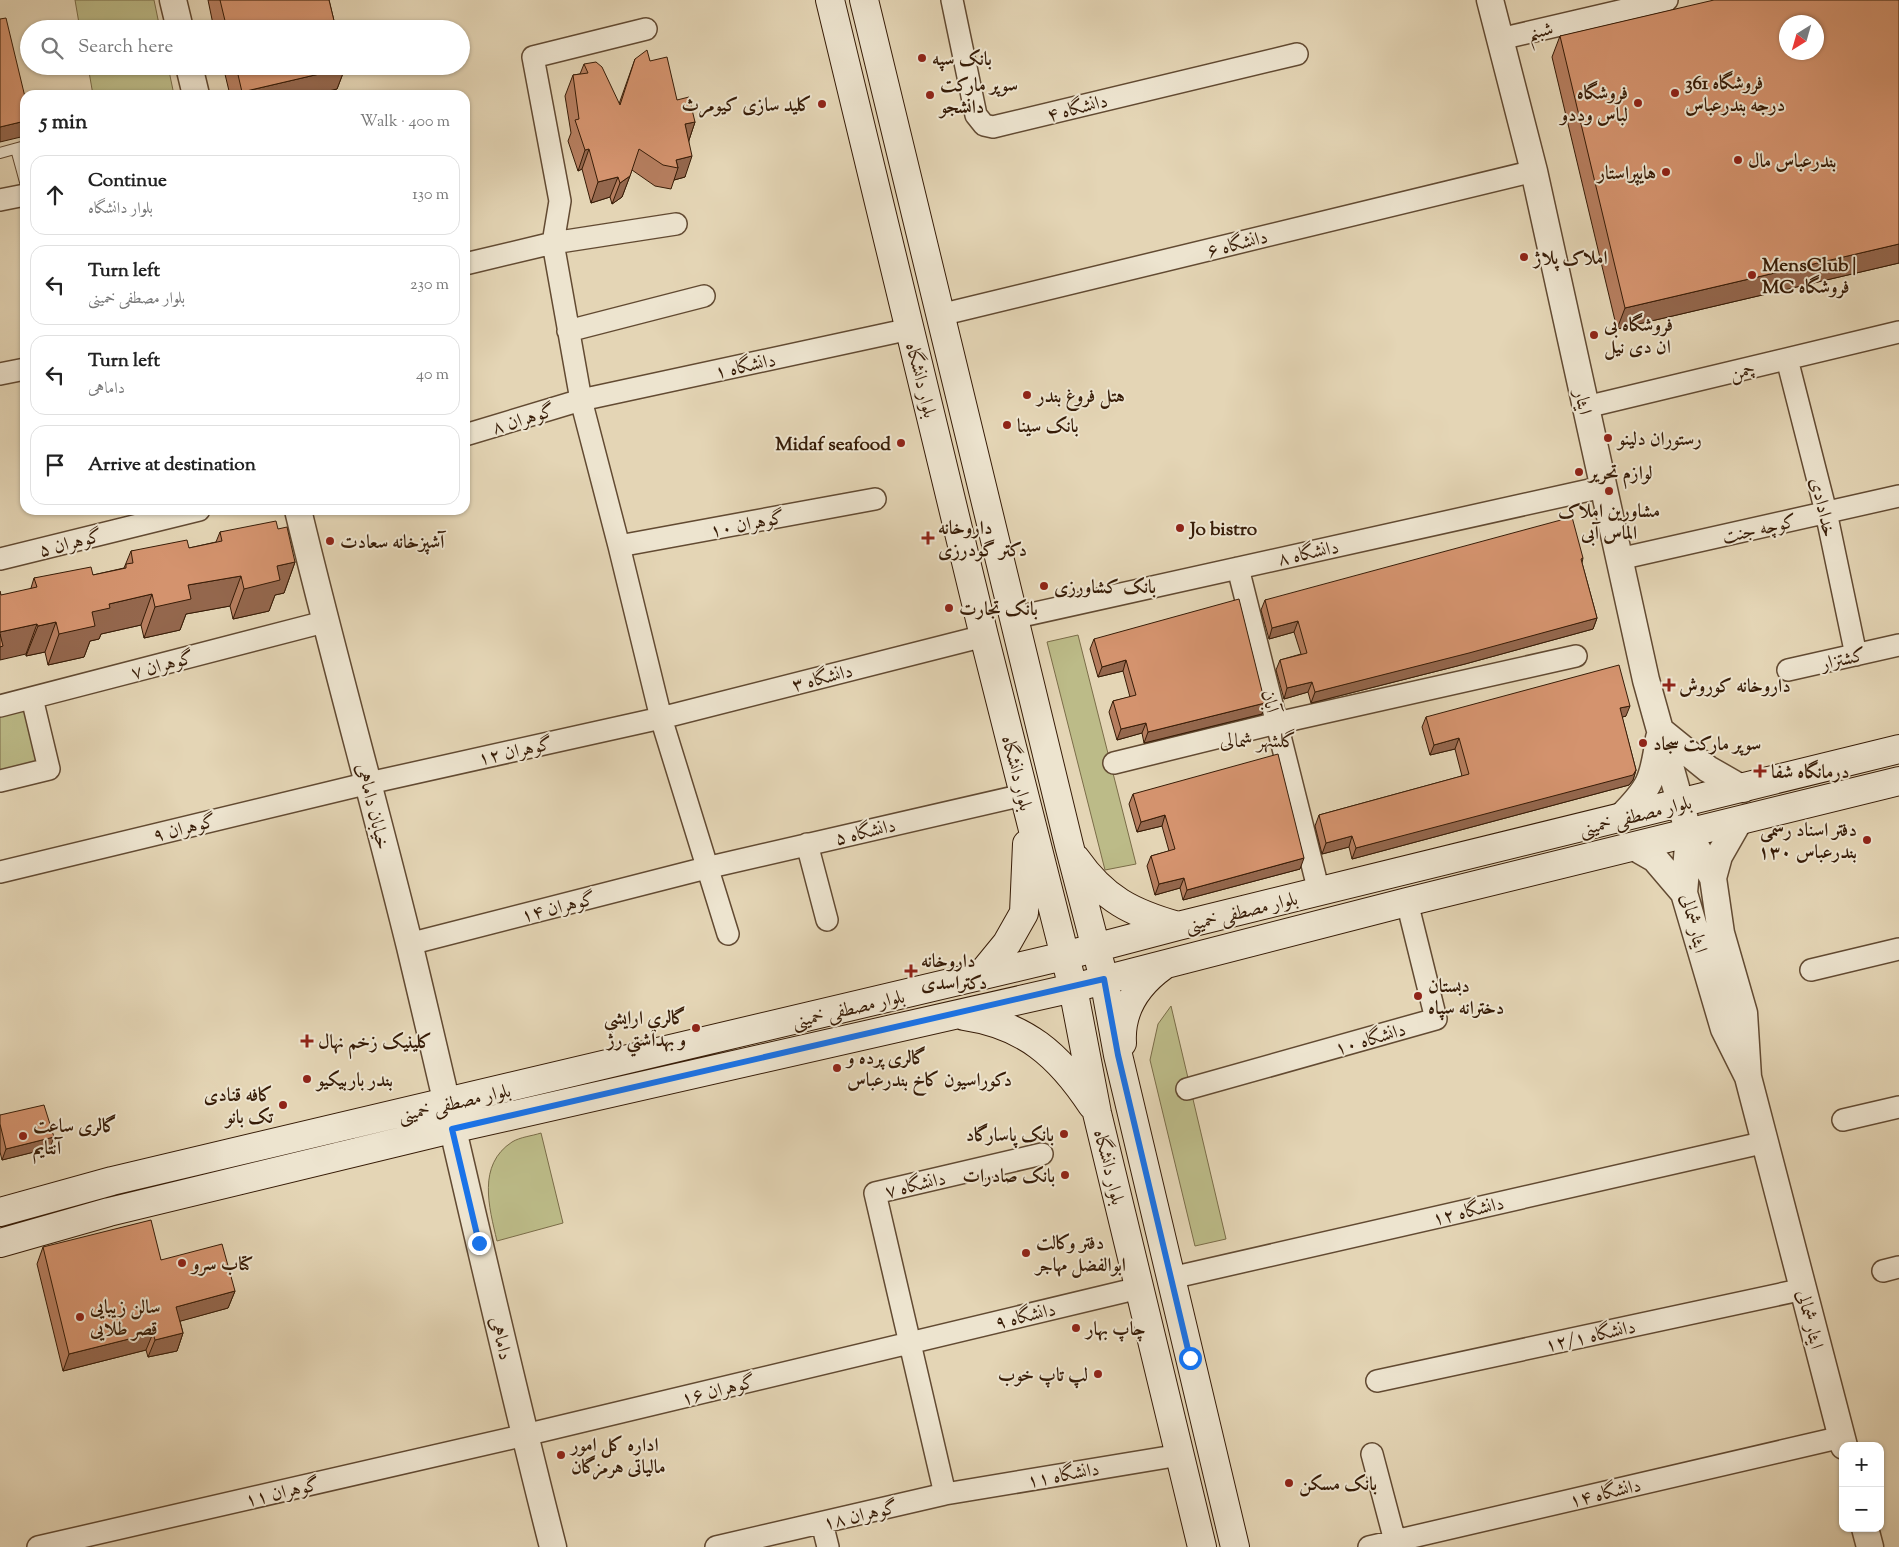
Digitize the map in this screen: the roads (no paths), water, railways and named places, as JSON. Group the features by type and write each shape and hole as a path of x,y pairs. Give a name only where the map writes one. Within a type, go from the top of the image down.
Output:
{"main road":[{"name":"بلوار دانشگاه","path":"830,0 984,636 1073,988 1096,1112 1202,1547"},
{"name":"بلوار دانشگاه","path":"864,0 1013,618 1104,979 1124,1079 1235,1547"},
{"name":"بلوار مصطفی خمینی","path":"0,1243 450,1116 980,976 1899,749"},
{"name":"بلوار مصطفی خمینی","path":"0,1212 112,1182 956,1014 1073,988 1170,961 1899,781"},
{"path":"980,976 1007,943 1024,913 1026,805"},
{"path":"1070,849 1089,877 1112,898 1146,917 1178,926"},
{"path":"1124,1079 1122,1036 1126,1009 1137,988 1170,961"},
{"path":"956,1014 988,1019 1004,1024 1032,1040 1077,1083 1096,1112"}],"street":[{"path":"173,0 178,20"},
{"name":"دانشگاه ۴","path":"952,0 976,115 984,125 993,127 1297,54"},
{"name":"ایثار","path":"1490,0 1534,171 1646,680 1689,834"},
{"name":"شبنم","path":"1500,39 1667,0"},
{"path":"646,29 533,57 560,201 552,243 581,400 619,546 660,718 728,934"},
{"path":"191,75 195,90"},
{"name":"دانشگاه ۶","path":"940,315 1534,171"},
{"path":"0,200 20,196"},
{"path":"470,263 552,243 676,224"},
{"path":"568,331 704,296"},
{"name":"دانشگاه ۱","path":"581,400 910,330"},
{"name":"چمن","path":"1586,407 1899,332"},
{"name":"خدادادی","path":"1788,359 1826,512 1856,655"},
{"path":"0,374 20,370"},
{"name":"گوهران ۸","path":"470,433 581,400"},
{"name":"دانشگاه ۸","path":"1013,618 1603,487"},
{"name":"کوچه جنت","path":"1619,559 1899,496"},
{"name":"گوهران ۱۰","path":"619,546 875,499"},
{"name":"گوهران ۵","path":"0,559 179,515"},
{"name":"خیابان داماهی","path":"299,515 324,622 369,782 450,1116"},
{"name":"آبان","path":"1238,568 1319,892"},
{"name":"گوهران ۷","path":"0,706 324,622"},
{"name":"دانشگاه ۳","path":"660,718 984,636"},
{"name":"کشتزار","path":"1788,670 1899,645"},
{"path":"1114,763 1277,723 1576,656"},
{"path":"0,781 49,769 32,698"},
{"name":"گوهران ۱۲","path":"369,782 660,718"},
{"path":"1660,730 1708,769 1742,789"},
{"path":"1620,819 1646,789 1654,773 1660,730"},
{"name":"گوهران ۹","path":"0,872 369,782"},
{"name":"دانشگاه ۵","path":"706,868 807,844 1026,805"},
{"path":"1713,878 1719,856 1738,821"},
{"name":"ایثار شمالی","path":"1689,834 1713,878 1721,933 1744,1013 1748,1077"},
{"name":"ایثار شمالی","path":"1689,834 1684,893 1724,1029 1748,1077 1843,1441"},
{"path":"807,844 827,920"},
{"path":"1634,847 1655,859 1684,893"},
{"name":"گوهران ۱۴","path":"409,944 706,868"},
{"name":"دانشگاه ۱۰","path":"1187,1090 1436,1019 1407,902"},
{"path":"1811,970 1899,949"},
{"path":"1843,1120 1899,1107"},
{"name":"داماهی","path":"450,1116 553,1547"},
{"name":"دانشگاه ۱۲","path":"1171,1278 1766,1142"},
{"name":"دانشگاه ۷","path":"911,1343 875,1194 1042,1154"},
{"name":"دانشگاه ۹","path":"911,1343 1139,1288"},
{"name":"دانشگاه ۱۲/۱","path":"1377,1381 1804,1289"},
{"path":"911,1343 945,1494"},
{"name":"گوهران ۱۶","path":"525,1436 911,1343"},
{"name":"گوهران ۱۱","path":"38,1547 525,1436"},
{"name":"دانشگاه ۱۴","path":"1369,1547 1843,1441"},
{"path":"1372,1454 1395,1541"},
{"name":"دانشگاه ۱۱","path":"945,1494 1180,1455"},
{"name":"گوهران ۱۸","path":"716,1547 945,1494"},
{"path":"822,1523 828,1547"},
{"path":"1866,1532 1870,1547"}],"lane":[{"path":"0,153 20,148"}],"place":[{"name":"بانک سپه","path":"922,58"},
{"name":"فروشگاه 361 درجه بندرعباس","path":"1675,93"},
{"name":"سوپر مارکت دانشجو","path":"930,95"},
{"name":"فروشگاه لباس وددو","path":"1638,103"},
{"name":"کلید سازی کیومرث","path":"822,104"},
{"name":"بندرعباس مال","path":"1738,160"},
{"name":"هایپراستار","path":"1666,172"},
{"name":"املاک پلاژ","path":"1524,257"},
{"name":"MensClub | MC فروشگاه","path":"1752,275"},
{"name":"فروشگاه بی ان دی نیل","path":"1594,335"},
{"name":"هتل فروغ بندر","path":"1027,395"},
{"name":"بانک سینا","path":"1007,425"},
{"name":"رستوران دلینو","path":"1608,438"},
{"name":"Midaf seafood","path":"901,443"},
{"name":"لوازم تحریر","path":"1579,472"},
{"name":"مشاورین املاک الماس آبی","path":"1609,491"},
{"name":"Jo bistro","path":"1180,528"},
{"name":"داروخانه دکتر گودرزی","path":"928,538"},
{"name":"آشپزخانه سعادت","path":"330,541"},
{"name":"بانک کشاورزی","path":"1044,586"},
{"name":"بانک تجارت","path":"949,608"},
{"name":"داروخانه کوروش","path":"1669,685"},
{"name":"سوپر مارکت سجاد","path":"1643,743"},
{"name":"درمانگاه شفا","path":"1760,771"},
{"name":"دفتر اسناد رسمی ۱۳۰ بندرعباس","path":"1867,840"},
{"name":"داروخانه دکتراسدی","path":"911,971"},
{"name":"دبستان دخترانه سپاه","path":"1418,996"},
{"name":"گالري ارايشي و بهداشتي رژ","path":"696,1028"},
{"name":"کلینیک زخم نهال","path":"307,1041"},
{"name":"گالری پرده و دکوراسیون کاخ بندرعباس","path":"837,1068"},
{"name":"بندر باربیکیو","path":"307,1079"},
{"name":"کافه قنادی تک بانو","path":"283,1105"},
{"name":"بانک پاسارگاد","path":"1064,1134"},
{"name":"گالری ساعت آنتایم","path":"23,1136"},
{"name":"بانک صادرات","path":"1065,1175"},
{"name":"دفتر وکالت ابوالفضل مهاجر","path":"1026,1253"},
{"name":"کتاب سرو","path":"182,1263"},
{"name":"سالن زیبایی قصر طلایی","path":"80,1317"},
{"name":"چاپ بهار","path":"1076,1328"},
{"name":"لپ تاپ خوب","path":"1098,1374"},
{"name":"اداره کل امور مالیاتی هرمزگان","path":"561,1455"},
{"name":"بانک مسکن","path":"1289,1483"}],"district":[{"name":"گلشهر شمالی","path":"1258,740"}]}
